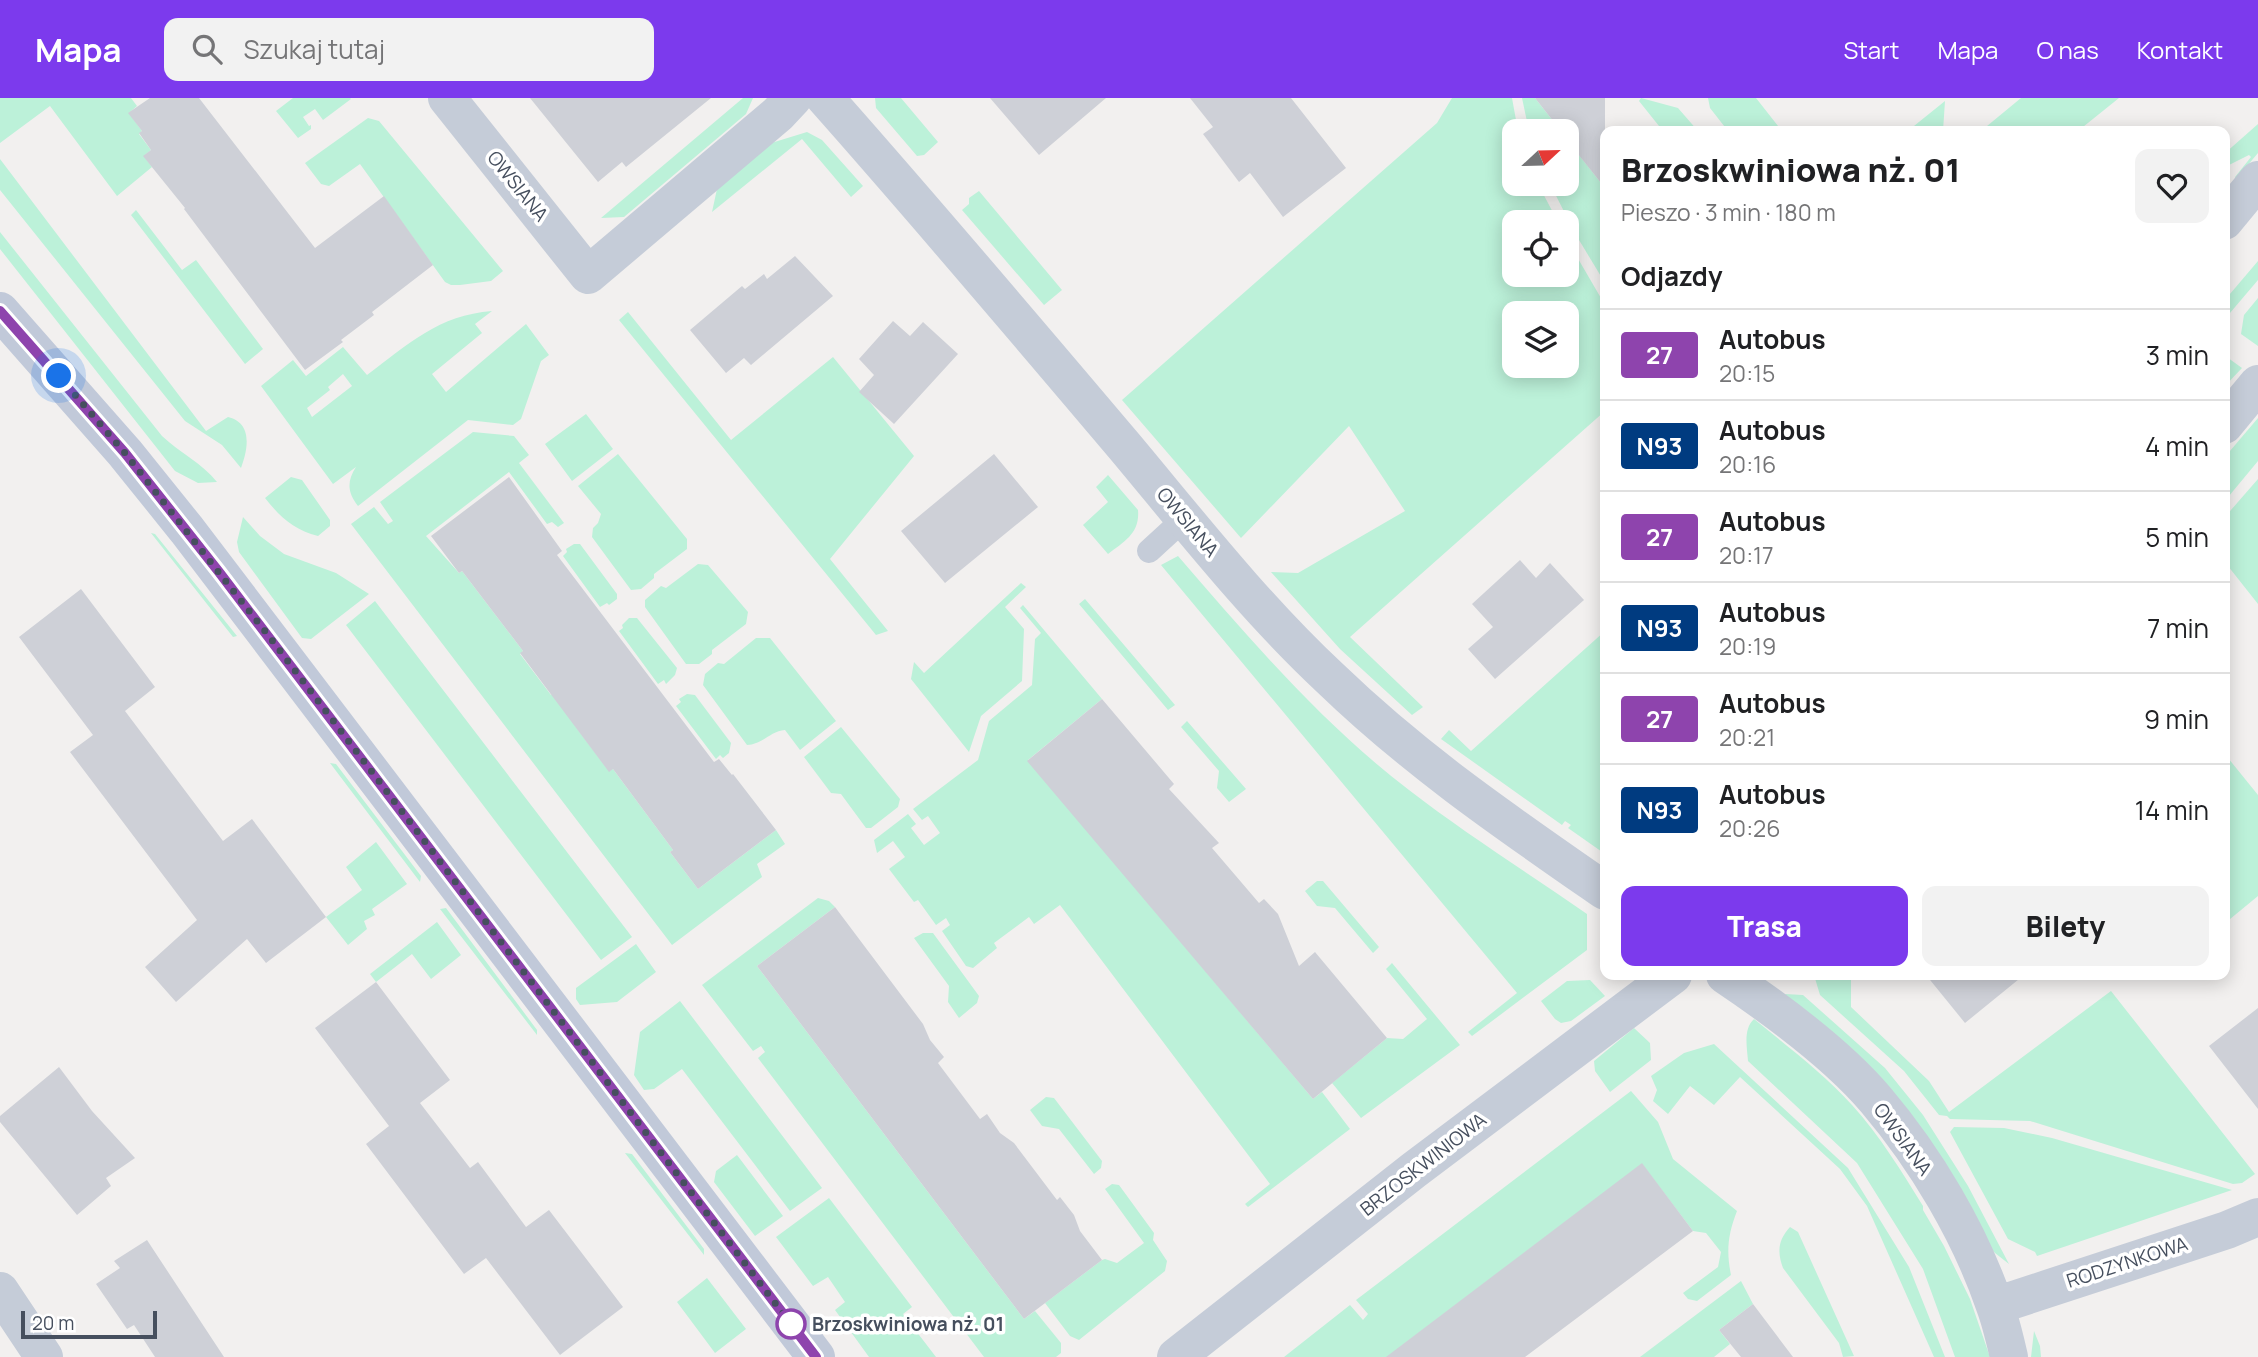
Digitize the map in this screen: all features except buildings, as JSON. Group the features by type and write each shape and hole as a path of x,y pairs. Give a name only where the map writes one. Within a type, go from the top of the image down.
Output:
{"street":[{"name":"OWSIANA","path":"447,98 588,275 778,114 793,98"},
{"name":"OWSIANA","path":"825,98 1305,654 1379,724 1476,802 1600,888"},
{"path":"2230,214 2258,180"},
{"path":"0,311 125,453 219,572 816,1357"},
{"path":"2230,418 2258,384"},
{"name":"BRZOSKWINIOWA","path":"1176,1357 1414,1170 1666,980"},
{"name":"OWSIANA","path":"1732,980 1761,999 1840,1065 1875,1099 1910,1146 1942,1195 1975,1258 1995,1306 2009,1357"},
{"name":"RODZYNKOWA","path":"1995,1306 2227,1230 2258,1217"},
{"path":"0,1291 44,1357"}],"lane":[{"path":"1149,551 1185,518"}],"green space":[{"path":"0,98 131,98 137,106 129,113 142,131 139,134 151,150 144,156 152,167 117,196 50,106 0,143"},
{"path":"293,98 351,99 323,120 315,109 303,117 309,126 311,125 311,129 298,138 276,111"},
{"path":"743,98 753,98 746,114 624,217 601,218"},
{"path":"875,98 901,98 938,142 924,155 917,156 876,108"},
{"path":"1452,98 1512,98 1516,119 1502,119 1502,196 1544,196 1552,210 1502,210 1502,287 1579,287 1579,260 1600,296 1600,415 1350,637 1423,707 1412,715 1340,649 1271,572 1298,573 1405,511 1349,426 1241,538 1122,400 1437,123"},
{"path":"1522,98 1535,98 1552,119 1526,119"},
{"path":"1641,98 1678,108 1694,126 1659,126 1639,101"},
{"path":"1708,98 1756,98 1778,126 1724,126 1710,108"},
{"path":"2021,98 2119,98 2084,126 1987,126"},
{"path":"1945,101 1943,126 1914,126"},
{"path":"368,118 379,121 503,271 491,281 460,285 445,282 360,164 329,186 321,184 305,163"},
{"path":"2258,124 2258,153 2236,179 2251,157 2249,155 2230,164 2230,149"},
{"path":"807,132 822,140 863,186 851,197 802,139 712,212 717,189 768,144"},
{"path":"1579,155 1600,182 1600,275 1579,240 1579,210 1563,210 1556,196 1579,196"},
{"path":"0,159 206,431 228,417 242,425 247,445 241,468 222,445 185,421 0,190"},
{"path":"979,191 1062,290 1044,305 962,210 969,204 969,198"},
{"path":"136,210 182,270 196,260 263,349 245,364 131,215"},
{"path":"0,232 162,436 205,469 217,482 198,483 175,471 0,249"},
{"path":"2258,261 2258,280 2230,313 2230,294"},
{"path":"2258,298 2258,346 2241,334 2244,315"},
{"path":"492,311 475,324 482,333 432,374 446,392 526,324 549,355 541,361 521,419 513,425 468,420 358,506 349,486 356,467 333,484 261,386 293,360 306,376 343,347 367,375 425,333 456,318","holes":["343,374 352,386 312,417 307,408 330,390 328,387"]},
{"path":"628,312 731,440 833,357 914,456 830,559 888,631 876,635 619,320"},
{"path":"2230,359 2242,368 2230,381"},
{"path":"586,414 613,449 572,481 545,444"},
{"path":"2258,418 2258,461 2230,495 2230,451"},
{"path":"473,432 514,436 529,455 519,463 564,523 558,527 552,522 547,524 509,472 426,536 459,573 462,571 523,651 520,654 551,695 554,693 609,771 613,769 673,850 670,852 698,889 776,830 785,844 757,864 762,877 672,945 351,524 374,507 388,524 393,521 380,502"},
{"path":"618,454 687,539 687,549 654,574 654,578 641,589 631,590 592,537 593,528 601,514 578,486"},
{"path":"1108,475 1138,510 1138,518 1134,531 1108,554 1083,525 1108,502 1096,487"},
{"path":"291,477 302,480 330,520 330,526 318,536 288,522 265,498"},
{"path":"2258,479 2258,604 2230,569 2230,511"},
{"path":"243,517 260,536 284,554 336,573 369,594 311,639 302,638 239,552 237,542"},
{"path":"151,533 155,534 237,636 233,637"},
{"path":"580,544 617,594 617,599 609,605 607,603 600,607 563,556 567,552 566,549"},
{"path":"1178,556 1287,679 1346,737 1409,790 1587,914 1587,950 1472,1036 1468,1032 1517,993 1161,565"},
{"path":"698,564 708,565 748,612 746,624 712,650 712,654 699,664 686,664 645,607 645,600 661,586 666,588"},
{"path":"1021,583 1026,587 1005,607 1024,629 1022,681 981,716 969,752 911,679 914,662 924,673"},
{"path":"1085,599 1175,705 1168,710 1079,604"},
{"path":"375,601 632,937 601,960 346,625"},
{"path":"1023,605 1102,699 1028,760 1313,1099 1322,1092 1350,1129 1248,1207 1245,1204 1270,1184 1060,905 1034,924 1029,917 994,943 997,948 973,968 966,966 942,931 950,925 946,918 936,925 918,900 914,902 889,869 905,857 893,841 877,853 874,840 908,814 916,824 911,828 924,845 940,833 928,816 922,820 913,809 978,760 989,721 1032,685 1035,639 1041,633 1020,608"},
{"path":"629,618 637,618 677,668 675,675 666,684 664,680 658,684 619,631"},
{"path":"1600,635 1600,850 1568,828 1571,825 1565,821 1562,825 1441,739 1449,730 1471,751"},
{"path":"756,638 770,638 836,721 800,750 785,730 747,745 703,685 705,674 718,663 724,664"},
{"path":"687,694 695,695 731,743 729,753 723,758 720,755 716,759 676,706 681,702 679,699"},
{"path":"1187,721 1246,789 1229,802 1217,788 1219,771 1181,727"},
{"path":"841,727 900,799 898,807 871,828 866,828 841,794 831,793 804,757"},
{"path":"2230,760 2258,795 2258,896 2230,919"},
{"path":"330,763 336,764 421,876 420,882"},
{"path":"376,842 407,884 372,909 375,915 364,921 367,929 348,945 326,917 362,890 346,867"},
{"path":"1317,881 1323,881 1379,947 1373,953 1335,908 1317,906 1305,891"},
{"path":"818,898 829,901 835,907 757,966 1024,1319 1035,1311 1061,1343 1061,1353 1056,1357 984,1357 758,1058 765,1052 761,1046 753,1051 702,985"},
{"path":"446,908 537,1030 537,1035 440,909"},
{"path":"437,922 461,955 431,979 412,954 376,982 370,974"},
{"path":"923,933 933,933 979,996 977,1003 959,1018 948,1002 949,986 914,938"},
{"path":"636,944 656,972 617,1002 580,1005 576,999 576,988"},
{"path":"1392,963 1460,1045 1361,1118 1332,1083 1387,1038 1403,1039 1427,1019 1386,969"},
{"path":"1590,980 1605,996 1571,1021 1561,1023 1555,1019 1541,1001 1567,981"},
{"path":"1816,980 1851,980 1851,1007 1929,1081 1949,1112 2111,991 2255,1174 2242,1183 2233,1184 2030,1121 1950,1119 1939,1115 1904,1071 1820,995"},
{"path":"1785,994 1803,995 1885,1068 1923,1115 1968,1186 2009,1264 1995,1253"},
{"path":"680,1001 822,1188 790,1211 682,1069 654,1089 644,1090 634,1075 640,1032"},
{"path":"1754,1019 1805,1060 1852,1105 1899,1167 1923,1206 1970,1299 1990,1357 1955,1357 1923,1269 1857,1163 1748,1061 1747,1033"},
{"path":"1634,1028 1650,1043 1651,1060 1610,1092 1595,1071 1594,1061"},
{"path":"1714,1044 1848,1168 1909,1267 1945,1357 1934,1357 1867,1206 1840,1169 1740,1077 1714,1105 1690,1086 1668,1114 1653,1101 1657,1090 1651,1076 1684,1053"},
{"path":"1631,1091 1658,1122 1673,1159 1737,1211 1729,1243 1731,1275 1697,1301 1688,1299 1683,1293 1718,1267 1721,1252 1706,1233 1693,1231 1642,1164 1400,1347 1402,1357 1284,1357 1350,1305 1363,1320 1368,1314 1356,1300"},
{"path":"1046,1097 1054,1098 1102,1161 1101,1168 1094,1174 1059,1129 1042,1126 1030,1110"},
{"path":"1954,1127 2004,1128 2052,1138 2232,1190 2037,1256 2035,1252 2008,1239 1950,1132"},
{"path":"625,1153 632,1154 704,1249 704,1255"},
{"path":"737,1155 783,1216 755,1236 714,1182 716,1171"},
{"path":"1112,1184 1119,1185 1154,1233 1153,1240 1167,1261 1165,1271 1079,1340 1070,1336 1045,1303 1102,1260 1117,1263 1144,1243 1105,1189"},
{"path":"829,1198 912,1307 903,1314 936,1357 869,1357 835,1310 845,1302 828,1277 813,1286 776,1237"},
{"path":"1790,1227 1798,1232 1854,1356 1843,1357 1839,1343 1783,1268 1780,1246"},
{"path":"707,1278 746,1329 715,1353 677,1302"},
{"path":"1741,1281 1753,1304 1719,1330 1730,1344 1714,1357 1640,1357"},
{"path":"2034,1331 2040,1346 2041,1357 2031,1357"}],"bus line":[{"name":"27","path":"0,311 125,453 219,572 816,1357"}],"place":[{"name":"Brzoskwiniowa nż. 01","path":"791,1324"}],"route":[{"path":"59,376 187,530 791,1324"}]}
